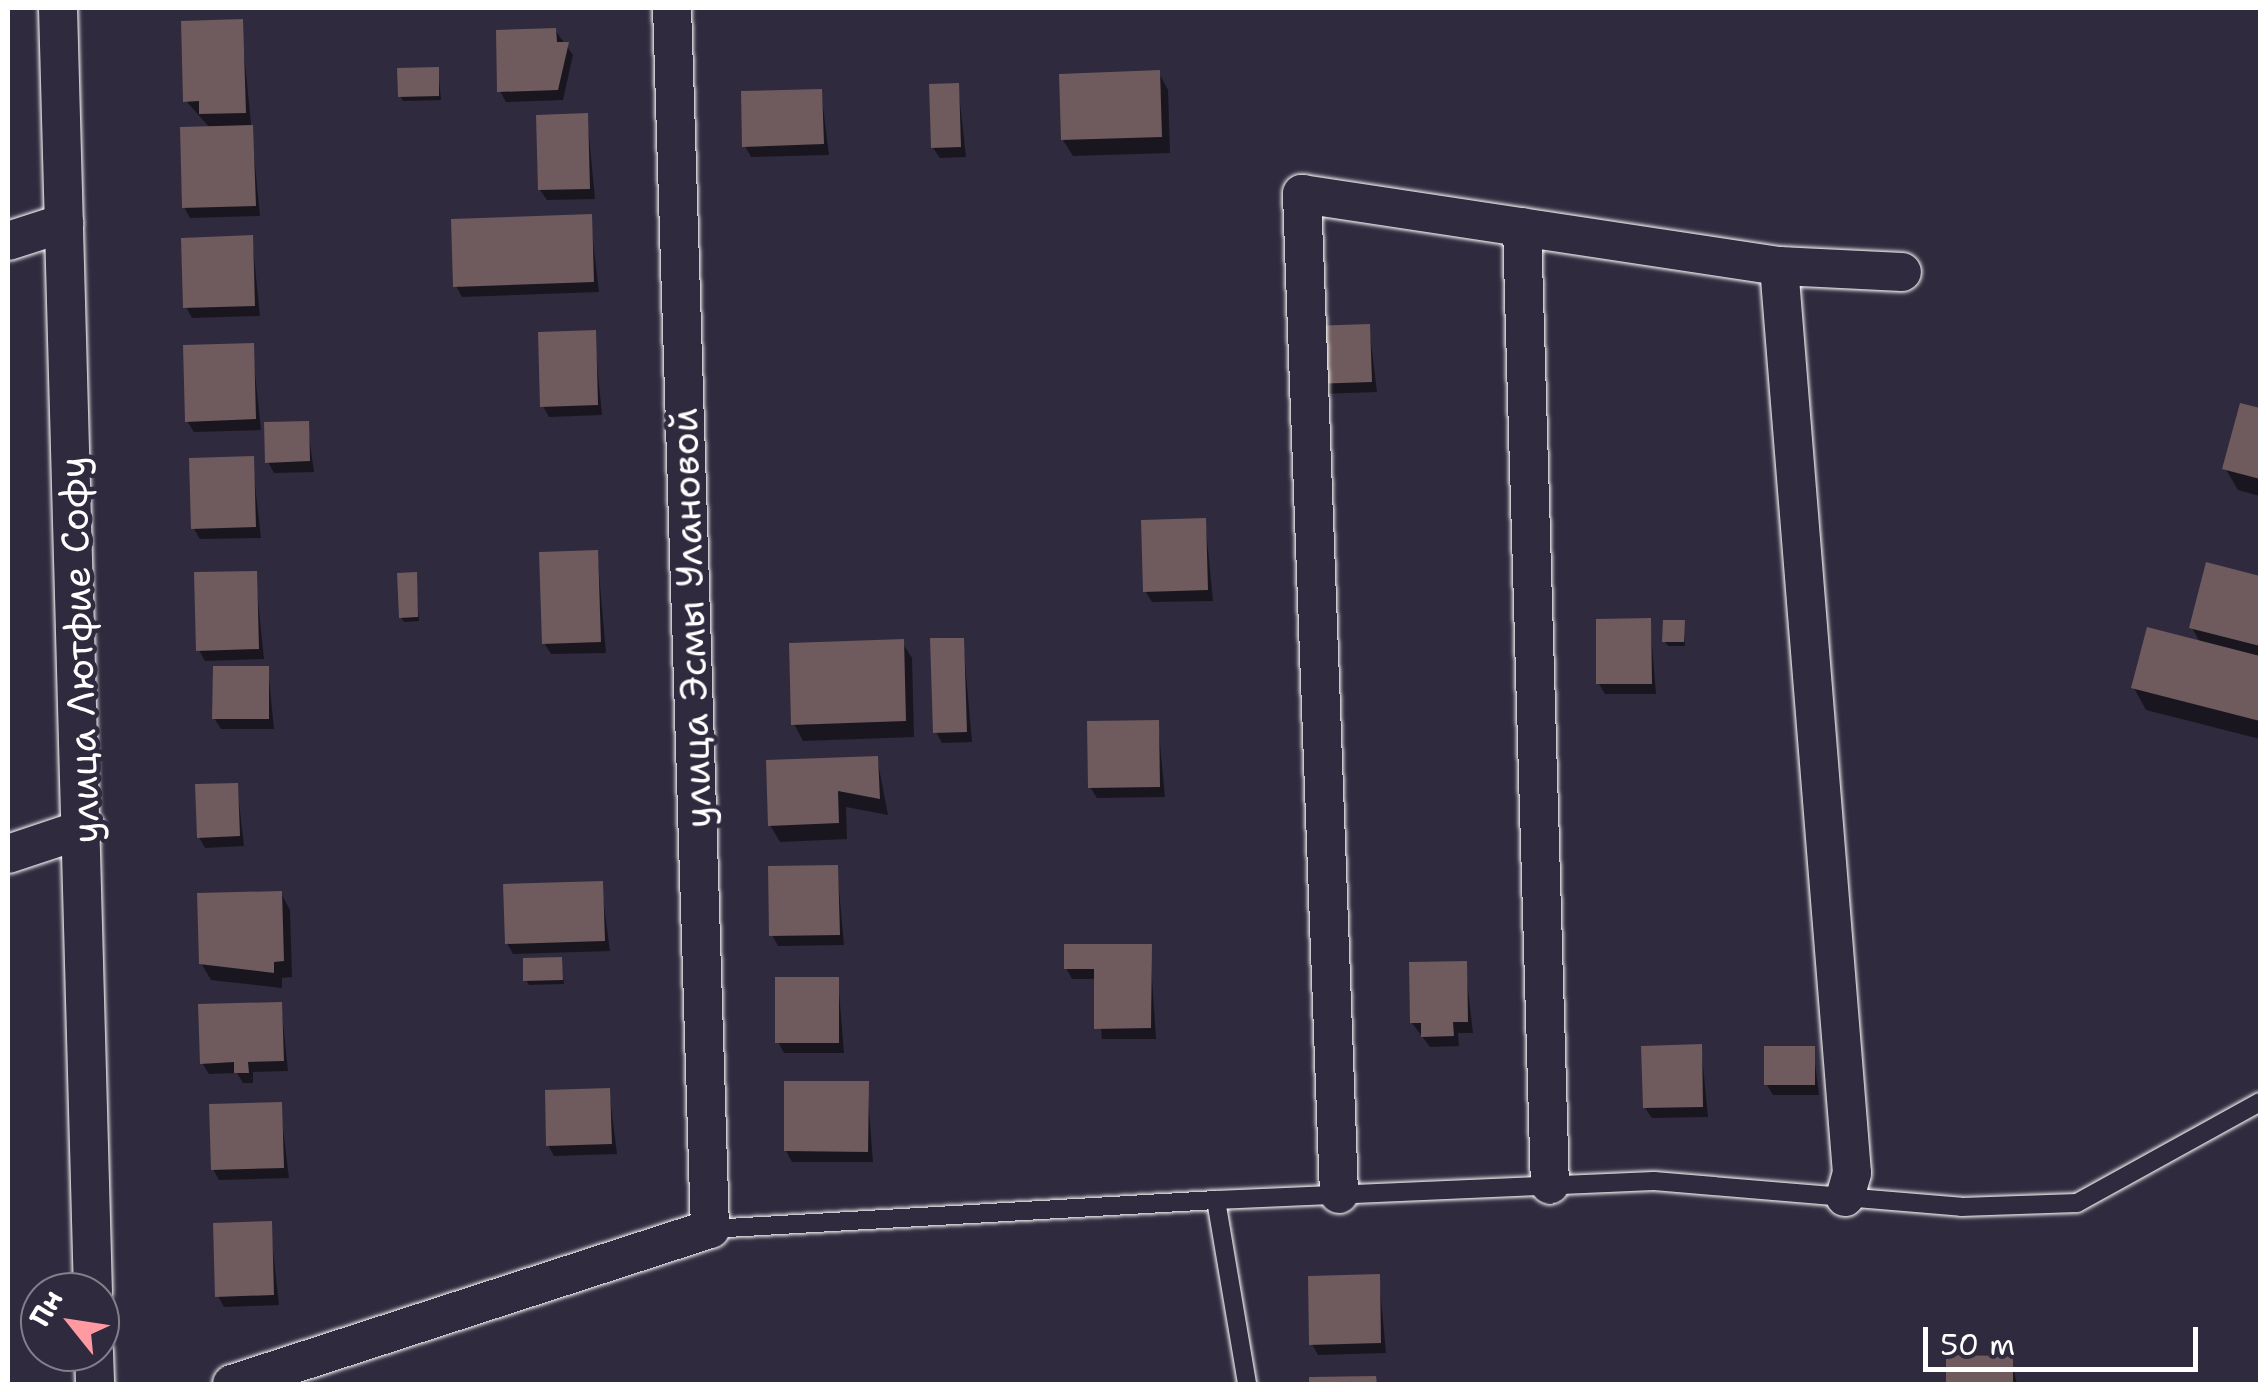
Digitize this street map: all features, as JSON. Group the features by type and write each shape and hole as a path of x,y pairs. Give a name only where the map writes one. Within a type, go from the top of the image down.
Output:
{"street":[{"name":"улица Лютфие Софу","path":"58,8 86,828 94,1272"},
{"name":"улица Эсмы Улановой","path":"672,8 710,1228"},
{"path":"1339,1194 1302,194 1779,266 1902,272"},
{"path":"8,242 64,223"},
{"path":"1522,227 1550,1185"},
{"path":"1779,266 1852,1173 1846,1198"},
{"path":"8,854 86,828"},
{"path":"232,1384 710,1228"}],"lane":[{"path":"710,1228 1654,1181 1961,1208 2077,1203 2260,1102"},
{"path":"1216,1200 1247,1384"}],"building":[{"path":"243,19 246,113 199,114 199,101 183,102 181,21"},
{"path":"556,28 557,42 569,42 558,90 497,92 496,30"},
{"path":"439,67 439,96 398,97 397,68"},
{"path":"1160,70 1162,137 1061,140 1059,74"},
{"path":"959,83 961,147 931,148 929,84"},
{"path":"822,89 824,144 742,147 741,91"},
{"path":"588,113 590,189 538,190 536,115"},
{"path":"253,125 256,206 182,208 180,127"},
{"path":"592,214 594,282 453,287 451,219"},
{"path":"253,235 255,306 183,308 181,238"},
{"path":"1370,324 1372,382 1311,384 1309,326"},
{"path":"596,330 598,405 540,407 538,332"},
{"path":"254,343 256,419 185,422 183,345"},
{"path":"2240,403 2260,408 2260,479 2222,469"},
{"path":"309,421 310,461 265,463 264,422"},
{"path":"254,456 256,527 191,529 189,458"},
{"path":"1206,518 1208,590 1143,592 1141,520"},
{"path":"598,550 601,642 542,644 539,552"},
{"path":"2206,562 2260,576 2260,646 2189,628"},
{"path":"257,571 259,649 196,651 194,572"},
{"path":"417,572 418,617 399,618 397,573"},
{"path":"1651,618 1652,684 1596,684 1596,619"},
{"path":"1663,620 1685,620 1684,642 1662,642"},
{"path":"2147,627 2260,656 2260,721 2131,688"},
{"path":"930,638 964,638 967,732 933,733"},
{"path":"904,639 906,721 791,725 789,643"},
{"path":"213,666 269,666 269,719 212,719"},
{"path":"1159,720 1160,787 1088,788 1087,721"},
{"path":"878,756 880,799 838,791 839,823 768,826 766,760"},
{"path":"238,783 240,836 197,838 195,784"},
{"path":"838,865 840,935 769,936 768,866"},
{"path":"603,881 605,941 505,944 503,884"},
{"path":"282,891 284,961 274,962 274,973 199,964 197,893"},
{"path":"1064,944 1152,944 1151,1028 1094,1029 1094,969 1064,969"},
{"path":"562,957 563,980 523,981 523,958"},
{"path":"1467,961 1468,1022 1453,1022 1454,1036 1421,1037 1421,1023 1410,1023 1409,962"},
{"path":"775,977 839,977 839,1043 775,1043"},
{"path":"282,1002 284,1061 248,1062 249,1073 234,1073 234,1062 200,1064 198,1004"},
{"path":"1702,1044 1703,1107 1643,1108 1641,1046"},
{"path":"1764,1046 1815,1046 1815,1085 1764,1085"},
{"path":"784,1081 869,1081 868,1152 784,1151"},
{"path":"610,1088 612,1144 546,1146 545,1090"},
{"path":"282,1102 284,1168 211,1170 209,1104"},
{"path":"272,1221 274,1295 215,1297 213,1223"},
{"path":"1380,1274 1381,1343 1309,1345 1308,1276"},
{"path":"1946,1355 2013,1356 2013,1384 1946,1384"},
{"path":"1376,1376 1377,1384 1309,1384 1309,1377"}]}
